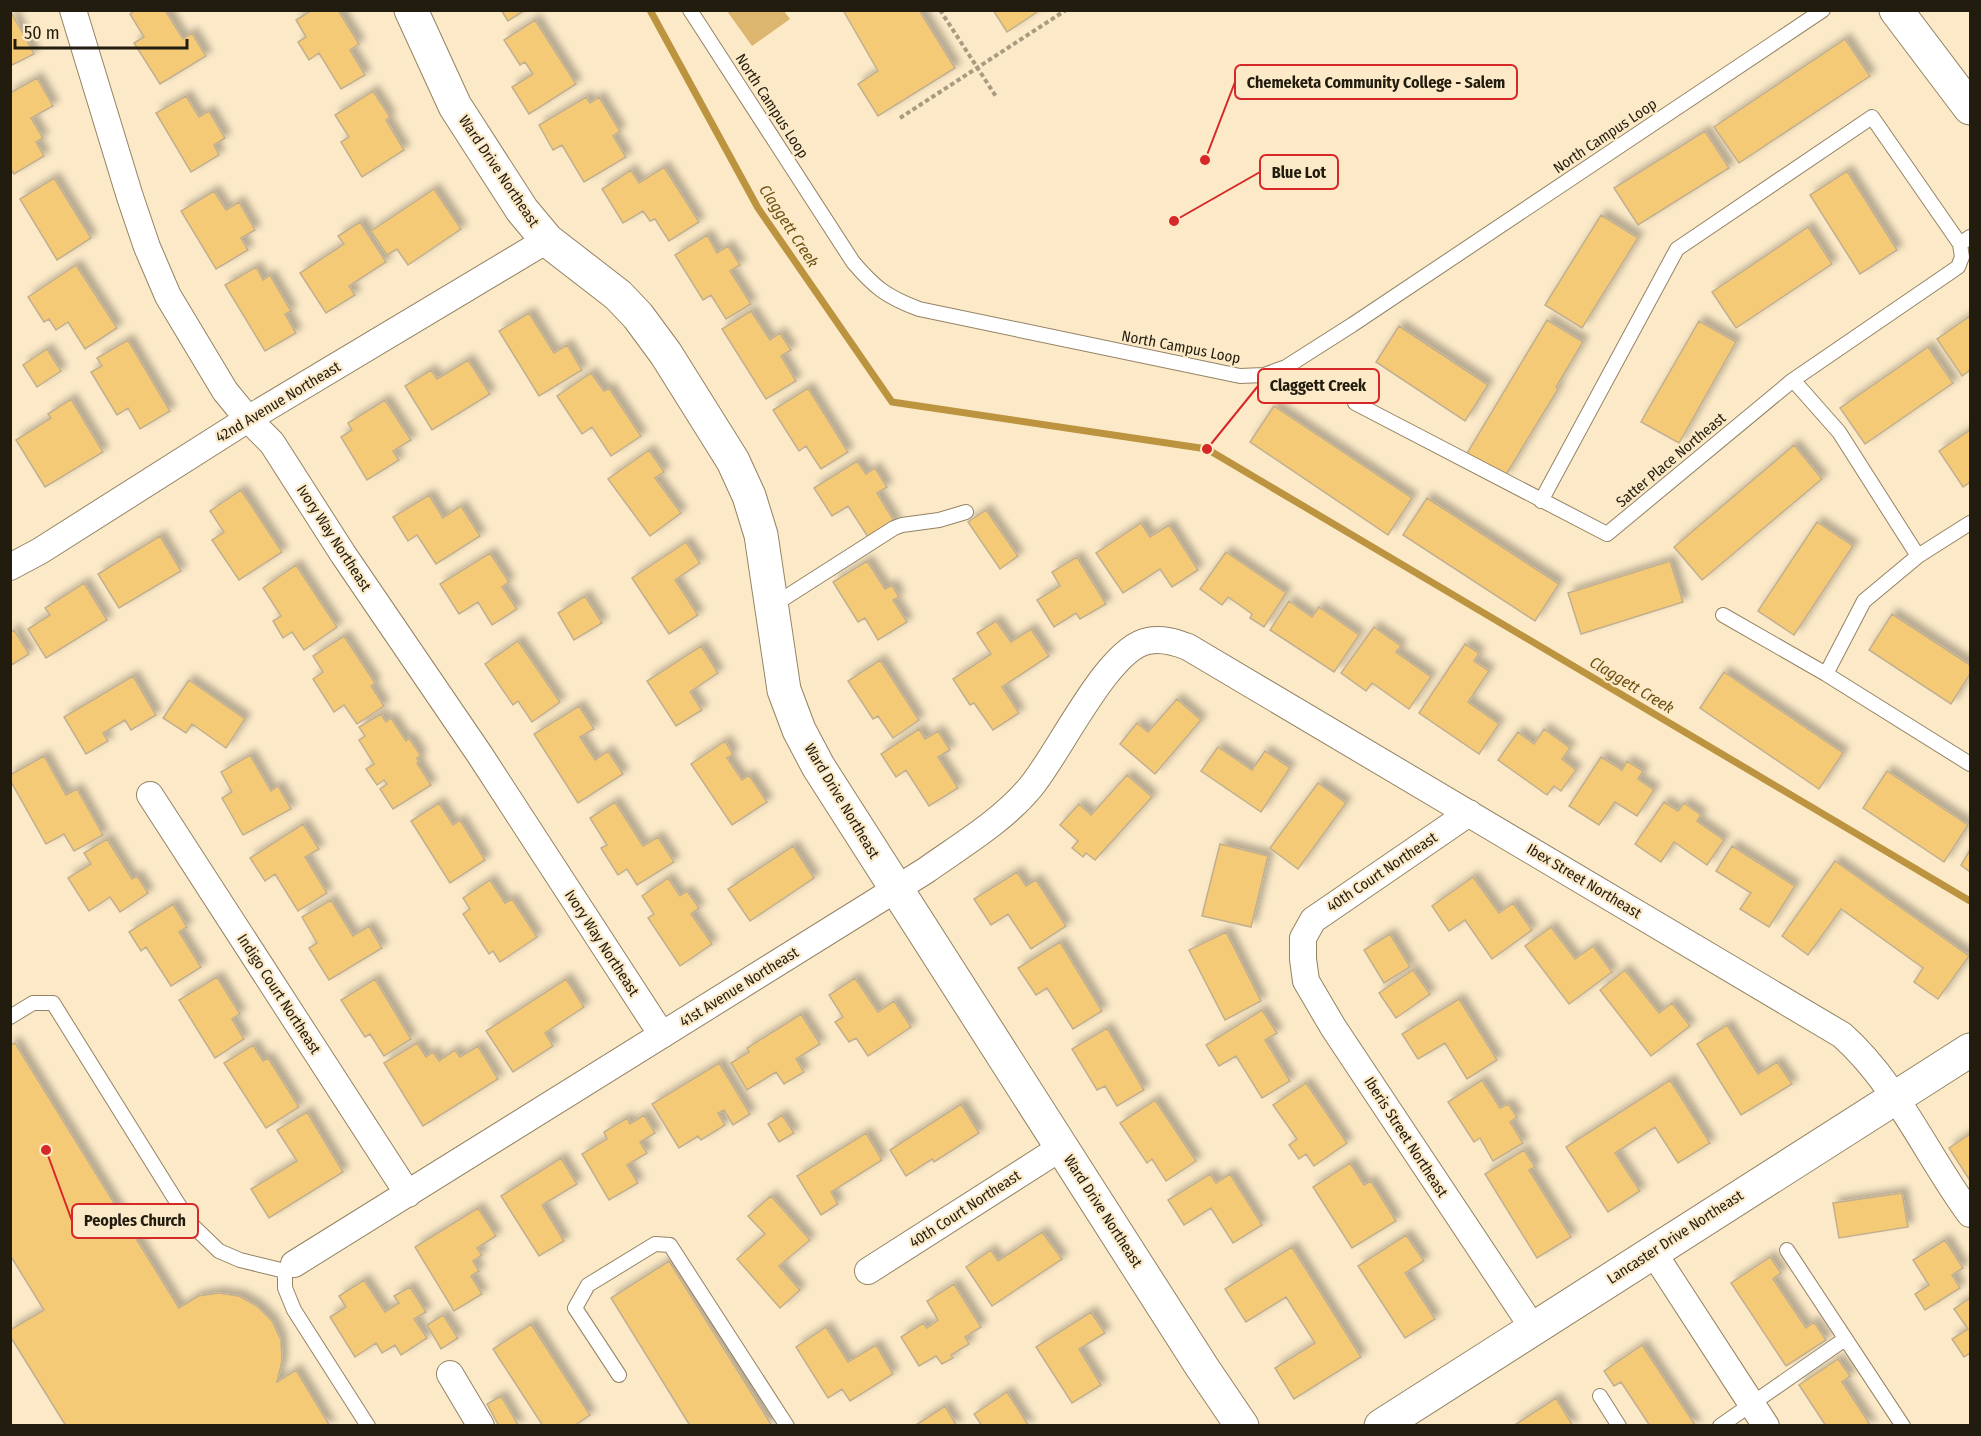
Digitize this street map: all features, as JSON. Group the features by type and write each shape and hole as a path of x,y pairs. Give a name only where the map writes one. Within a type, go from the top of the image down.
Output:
{"street":[{"name":"Ivory Way Northeast","path":"73,10 147,247 174,306 225,391 272,443 343,554 480,755 662,1035"},
{"name":"Ward Drive Northeast","path":"411,10 455,106 522,210 547,240 618,295 638,316 666,354 733,461 749,496 761,535 784,690 799,730 818,766 1242,1425"},
{"path":"1896,10 1971,108"},
{"name":"42nd Avenue Northeast","path":"10,567 40,551 248,419 547,240"},
{"name":"Ibex Street Northeast","path":"1129,651 1146,641 1170,641 1188,647 1842,1035 1866,1060 1894,1098 1971,1214"},
{"name":"41st Avenue Northeast","path":"290,1268 897,890 994,821 1028,790 1046,768 1099,682 1112,665 1129,651"},
{"name":"Indigo Court Northeast","path":"150,795 408,1194"},
{"name":"40th Court Northeast","path":"1304,938 1313,920 1330,907 1469,813"},
{"name":"Iberis Street Northeast","path":"1304,938 1303,959 1306,981 1333,1027 1533,1328"},
{"name":"Lancaster Drive Northeast","path":"1381,1425 1971,1050"},
{"name":"40th Court Northeast","path":"868,1271 1062,1147"},
{"path":"1653,1252 1766,1425"},
{"path":"450,1374 481,1425"}],"lane":[{"name":"North Campus Loop","path":"690,10 853,262 870,283 893,299 919,309 1240,376 1264,375 1286,368 1822,10"},
{"path":"1540,501 1677,249 1872,117 1966,240"},
{"name":"Satter Place Northeast","path":"1355,404 1606,534 1792,380 1958,267 1966,240"},
{"path":"1792,380 1839,432 1918,556"},
{"path":"772,606 894,528 939,520 966,512"},
{"path":"1826,674 1864,602 1918,556 1971,523"},
{"path":"1723,615 1826,674 1971,764"},
{"path":"10,1017 33,1003 53,1003 190,1223 219,1251 240,1260 290,1268 285,1288 294,1310 368,1425"},
{"path":"619,1376 575,1308 588,1285 655,1244 670,1245 787,1425"},
{"path":"1787,1250 1903,1425"},
{"path":"1720,1425 1845,1339"},
{"path":"1600,1396 1619,1425"}],"path":[{"path":"940,10 997,98"},
{"path":"900,118 1066,10"}],"shaded area":[{"path":"727,11 784,11 790,19 752,46"}],"building":[{"path":"10,10 34,54 10,66"},
{"path":"136,10 165,10 183,39 192,33 206,56 160,84 134,43 144,37 130,14"},
{"path":"312,10 338,10 359,44 350,50 365,75 341,89 319,53 309,60 298,42 306,37 296,20"},
{"path":"501,10 525,10 508,21"},
{"path":"843,10 919,10 955,68 878,116 858,84 878,71"},
{"path":"993,10 1040,10 1007,32"},
{"path":"535,20 576,84 529,114 512,87 533,74 525,62 520,65 504,40"},
{"path":"1845,39 1870,76 1739,163 1714,127"},
{"path":"37,78 53,106 31,118 43,138 36,142 44,156 14,174 10,168 10,93"},
{"path":"373,91 390,117 386,120 404,150 362,177 341,142 349,137 335,115"},
{"path":"186,96 199,117 209,111 225,138 214,145 219,155 191,172 156,113"},
{"path":"586,97 590,103 599,97 620,131 613,136 626,157 584,182 562,145 553,150 539,125"},
{"path":"1705,131 1729,168 1638,225 1614,188"},
{"path":"664,167 699,222 669,241 655,219 650,221 643,211 623,223 602,189 631,170 639,183"},
{"path":"1847,171 1897,250 1860,274 1810,195"},
{"path":"54,178 91,238 57,260 20,199"},
{"path":"434,189 461,229 408,265 397,249 387,255 371,231"},
{"path":"214,191 226,210 239,202 255,230 241,238 248,250 216,269 181,211"},
{"path":"1601,215 1638,238 1582,328 1545,305"},
{"path":"360,222 386,262 349,286 355,295 326,313 300,273 344,244 338,236"},
{"path":"1808,227 1832,264 1736,328 1712,292"},
{"path":"707,235 717,253 728,246 740,265 730,271 751,304 726,319 711,295 703,300 675,255"},
{"path":"76,265 117,328 85,349 68,322 56,330 49,319 44,322 28,297"},
{"path":"256,267 263,280 270,275 291,311 285,314 296,333 265,351 225,285"},
{"path":"751,311 770,340 780,333 791,350 781,356 796,381 766,399 722,329"},
{"path":"529,313 554,353 567,345 582,370 539,396 499,331"},
{"path":"1970,316 1970,370 1962,376 1937,339"},
{"path":"1547,320 1583,342 1556,387 1558,389 1504,478 1466,455"},
{"path":"1699,321 1736,342 1679,443 1641,422"},
{"path":"1399,326 1488,385 1465,421 1376,362"},
{"path":"128,340 170,411 140,429 128,408 117,415 91,372 102,366 97,358"},
{"path":"1928,347 1953,383 1865,444 1840,408"},
{"path":"47,349 61,371 37,387 23,365"},
{"path":"468,360 490,394 432,430 405,386 431,370 437,379"},
{"path":"591,373 604,391 609,388 641,436 611,456 592,427 582,434 557,396"},
{"path":"808,388 848,452 821,469 806,446 799,451 773,410"},
{"path":"71,399 103,452 45,487 16,440 51,418 48,414"},
{"path":"385,400 411,440 393,451 399,460 367,480 341,437 352,430 348,423"},
{"path":"1274,406 1412,498 1388,535 1250,442"},
{"path":"1970,430 1970,482 1963,487 1939,451"},
{"path":"1794,445 1822,479 1702,580 1674,547"},
{"path":"649,450 664,472 655,478 681,513 650,536 608,479"},
{"path":"857,461 866,474 875,468 887,487 877,493 896,524 870,540 848,506 832,516 814,488"},
{"path":"241,490 282,552 239,580 212,540 224,532 210,511"},
{"path":"429,495 443,518 461,506 480,536 436,564 417,535 408,541 393,517"},
{"path":"1427,498 1559,584 1535,621 1403,535"},
{"path":"986,510 1018,556 1000,569 968,522"},
{"path":"1817,522 1853,546 1794,635 1758,611"},
{"path":"1141,523 1150,537 1169,525 1198,570 1172,587 1160,569 1123,593 1096,553"},
{"path":"160,536 181,571 119,608 98,574"},
{"path":"686,542 700,563 675,580 698,615 669,634 632,578"},
{"path":"1226,552 1286,593 1264,627 1250,618 1252,614 1228,597 1222,605 1200,589"},
{"path":"490,553 509,582 502,587 517,609 492,625 478,602 459,614 440,584"},
{"path":"1077,557 1106,604 1080,619 1076,613 1054,627 1037,600 1060,586 1052,572"},
{"path":"867,561 885,589 892,585 899,597 893,600 907,622 878,640 865,618 858,622 833,582"},
{"path":"1670,561 1683,602 1581,634 1568,593"},
{"path":"296,565 337,627 304,650 292,632 283,638 273,621 281,616 263,588"},
{"path":"84,583 107,620 46,658 28,629 50,615 45,608"},
{"path":"585,596 602,623 574,640 558,613"},
{"path":"1289,601 1312,617 1319,607 1359,635 1334,672 1270,630"},
{"path":"1892,614 1970,665 1970,674 1951,704 1869,650"},
{"path":"996,621 1011,642 1031,629 1049,656 1002,687 1019,713 993,730 974,703 970,705 953,679 991,654 977,633"},
{"path":"1374,627 1401,646 1396,652 1431,677 1409,709 1372,683 1366,691 1341,673"},
{"path":"14,630 29,654 10,666 10,632"},
{"path":"344,636 375,683 371,686 384,706 357,724 344,705 334,712 313,679 323,672 313,656"},
{"path":"518,641 560,702 532,722 518,701 513,705 485,664"},
{"path":"1465,644 1479,653 1474,661 1489,671 1468,702 1499,724 1479,754 1419,713"},
{"path":"701,646 718,673 690,692 702,710 676,726 647,681"},
{"path":"880,660 919,720 893,738 878,716 873,719 848,681"},
{"path":"1724,672 1843,753 1819,789 1700,708"},
{"path":"133,676 156,715 131,730 125,720 103,733 108,741 86,754 64,717"},
{"path":"189,680 245,719 226,748 192,724 186,733 163,718"},
{"path":"1177,699 1201,720 1155,774 1120,744 1137,723 1148,732"},
{"path":"579,706 594,729 580,737 595,760 608,751 623,774 578,803 534,734"},
{"path":"381,714 386,722 391,718 406,741 409,738 421,756 417,758 419,762 417,763 431,785 393,809 380,789 387,784 384,780 377,785 366,769 374,764 359,740 365,736 359,727"},
{"path":"919,729 925,739 938,731 950,750 938,757 958,788 929,806 906,770 896,777 881,754"},
{"path":"1544,729 1570,748 1562,759 1576,770 1561,791 1554,786 1547,795 1498,760 1518,732 1534,744"},
{"path":"725,741 733,754 727,758 742,780 749,775 767,802 732,825 691,764"},
{"path":"1218,747 1252,770 1265,751 1290,768 1261,812 1201,771"},
{"path":"250,755 271,791 278,786 291,809 243,835 222,798 232,792 221,772"},
{"path":"44,756 66,795 77,789 103,835 74,851 64,834 46,844 10,780 10,775"},
{"path":"1601,757 1622,770 1627,761 1643,771 1638,779 1654,790 1637,816 1615,802 1599,825 1569,806"},
{"path":"1887,771 1968,825 1944,862 1863,808"},
{"path":"1127,775 1152,797 1095,860 1086,853 1083,857 1072,848 1078,841 1060,825 1079,804 1091,815"},
{"path":"1318,783 1346,803 1298,869 1270,848"},
{"path":"615,802 643,846 658,837 674,862 637,885 627,869 618,875 601,848 607,845 590,818"},
{"path":"1664,802 1678,811 1684,803 1701,815 1697,821 1724,840 1707,865 1674,842 1661,862 1635,844"},
{"path":"439,803 453,825 460,820 485,860 450,883 411,821"},
{"path":"303,824 319,849 305,857 327,893 298,911 275,874 265,881 250,858"},
{"path":"107,839 132,879 137,876 148,893 120,912 110,897 89,911 68,878 91,864 84,853"},
{"path":"1220,844 1268,856 1251,927 1202,916"},
{"path":"793,846 814,878 750,921 728,889"},
{"path":"1732,846 1795,886 1769,927 1740,909 1751,893 1716,871"},
{"path":"1970,850 1970,872 1961,865"},
{"path":"1835,861 1969,956 1938,999 1914,982 1923,968 1841,909 1808,955 1782,936"},
{"path":"1017,872 1026,886 1036,880 1066,926 1031,949 1008,914 991,925 974,899"},
{"path":"1473,877 1499,913 1513,903 1532,930 1492,959 1465,920 1449,931 1432,906"},
{"path":"668,878 680,896 687,891 699,908 691,914 712,944 680,966 648,918 654,914 642,896"},
{"path":"490,880 505,903 512,899 537,937 500,962 493,951 489,954 463,914 470,909 463,898"},
{"path":"331,900 353,936 369,926 382,948 329,980 309,948 317,943 302,917"},
{"path":"173,904 187,927 179,932 201,967 171,986 146,947 141,951 129,932"},
{"path":"1551,927 1575,959 1593,946 1612,972 1569,1004 1525,946"},
{"path":"1226,932 1261,1001 1225,1020 1189,950"},
{"path":"1390,934 1410,967 1384,983 1364,950"},
{"path":"1060,942 1102,1011 1073,1029 1047,988 1036,995 1018,968"},
{"path":"1413,970 1430,994 1396,1018 1379,993"},
{"path":"1625,970 1659,1013 1672,1003 1690,1026 1651,1056 1600,990"},
{"path":"217,977 240,1014 232,1019 244,1039 215,1058 179,1000"},
{"path":"855,978 878,1012 894,1001 911,1027 868,1056 856,1038 849,1042 835,1022 843,1017 829,995"},
{"path":"375,979 411,1039 384,1056 370,1034 365,1037 341,1000"},
{"path":"566,979 584,1007 545,1033 553,1046 513,1072 486,1031"},
{"path":"1459,999 1497,1060 1467,1079 1445,1043 1418,1059 1402,1034"},
{"path":"1262,1010 1277,1033 1265,1040 1290,1081 1262,1098 1236,1056 1219,1066 1206,1045"},
{"path":"801,1014 820,1044 796,1059 804,1072 784,1084 776,1072 747,1090 731,1063 749,1052 747,1048"},
{"path":"1727,1025 1758,1074 1777,1062 1792,1084 1741,1115 1697,1044"},
{"path":"1107,1028 1144,1090 1117,1106 1105,1086 1097,1090 1072,1049"},
{"path":"15,1043 179,1308 198,1296 218,1293 239,1296 257,1306 272,1321 281,1340 282,1361 277,1382 296,1370 330,1426 66,1426 10,1336 10,1330 44,1310 10,1255 10,1045"},
{"path":"417,1043 426,1057 433,1052 439,1061 455,1050 460,1057 478,1046 498,1079 423,1126 384,1063"},
{"path":"253,1045 263,1061 268,1058 299,1107 266,1128 224,1063"},
{"path":"719,1063 750,1114 733,1125 724,1110 718,1113 725,1125 701,1140 698,1136 679,1148 652,1104"},
{"path":"1482,1080 1500,1108 1508,1104 1517,1117 1510,1122 1523,1143 1493,1161 1480,1138 1474,1142 1448,1102"},
{"path":"1670,1080 1710,1143 1678,1163 1655,1127 1615,1153 1640,1191 1608,1212 1566,1147"},
{"path":"1306,1083 1347,1143 1314,1166 1306,1154 1299,1159 1289,1145 1297,1139 1273,1105"},
{"path":"1155,1100 1196,1161 1166,1181 1152,1159 1147,1163 1120,1123"},
{"path":"961,1104 979,1133 934,1162 932,1159 906,1176 890,1150"},
{"path":"307,1112 343,1172 269,1218 251,1189 297,1161 277,1130"},
{"path":"644,1115 655,1133 640,1142 647,1153 627,1165 638,1183 609,1200 582,1154 607,1139 604,1132 627,1118 630,1124"},
{"path":"782,1115 794,1133 779,1142 768,1124"},
{"path":"866,1133 882,1160 831,1192 838,1204 821,1215 797,1176"},
{"path":"1970,1134 1970,1178 1969,1179 1949,1148"},
{"path":"1524,1150 1535,1167 1529,1170 1571,1237 1537,1258 1485,1174"},
{"path":"561,1158 577,1184 542,1205 564,1241 539,1256 501,1196"},
{"path":"1350,1163 1364,1185 1371,1181 1396,1221 1352,1248 1313,1187"},
{"path":"1210,1174 1216,1183 1230,1174 1262,1225 1233,1243 1211,1208 1184,1225 1168,1200"},
{"path":"1902,1193 1908,1227 1839,1238 1833,1203"},
{"path":"771,1196 810,1240 779,1266 800,1290 780,1308 737,1259 765,1234 748,1216"},
{"path":"478,1208 496,1236 477,1248 482,1255 473,1261 479,1271 471,1276 482,1294 454,1311 415,1247"},
{"path":"1042,1232 1062,1259 992,1306 966,1267 991,1250 998,1261"},
{"path":"1406,1235 1424,1261 1405,1273 1435,1319 1405,1338 1358,1266"},
{"path":"1945,1240 1963,1268 1952,1275 1960,1288 1925,1310 1915,1294 1929,1285 1913,1260"},
{"path":"1292,1247 1361,1357 1294,1399 1275,1368 1315,1343 1286,1297 1246,1322 1225,1289"},
{"path":"1770,1257 1781,1273 1773,1279 1806,1328 1814,1322 1826,1340 1786,1366 1731,1283"},
{"path":"669,1261 772,1426 687,1426 689,1424 611,1298"},
{"path":"364,1280 385,1312 399,1303 394,1296 410,1287 426,1312 414,1319 427,1338 401,1355 395,1345 382,1353 376,1343 355,1357 330,1317 346,1307 339,1296"},
{"path":"954,1284 981,1327 965,1337 969,1344 951,1355 953,1358 942,1364 936,1356 919,1366 901,1337 923,1323 927,1328 938,1320 927,1301"},
{"path":"1970,1298 1970,1353 1964,1357 1952,1339 1968,1329 1954,1309"},
{"path":"1091,1312 1105,1333 1079,1349 1101,1385 1072,1403 1036,1347"},
{"path":"443,1315 458,1338 441,1349 427,1325"},
{"path":"531,1324 590,1415 574,1426 543,1426 493,1349"},
{"path":"826,1327 848,1362 876,1345 893,1374 850,1401 842,1389 828,1398 796,1347"},
{"path":"1642,1345 1696,1426 1650,1426 1621,1382 1614,1386 1604,1371"},
{"path":"1838,1359 1850,1376 1842,1382 1871,1426 1826,1426 1799,1385"},
{"path":"1007,1392 1029,1426 982,1426 974,1414"},
{"path":"501,1396 519,1426 499,1426 487,1404"},
{"path":"1556,1398 1573,1426 1513,1426"},
{"path":"945,1406 957,1426 914,1426"}],"waterway":[{"name":"Claggett Creek","path":"650,10 758,208 892,402 1207,449 1970,901"}],"place":[{"name":"Chemeketa Community College - Salem","path":"1205,160"},
{"name":"Blue Lot","path":"1174,221"},
{"name":"Claggett Creek","path":"1207,449"},
{"name":"Peoples Church","path":"46,1150"}]}
